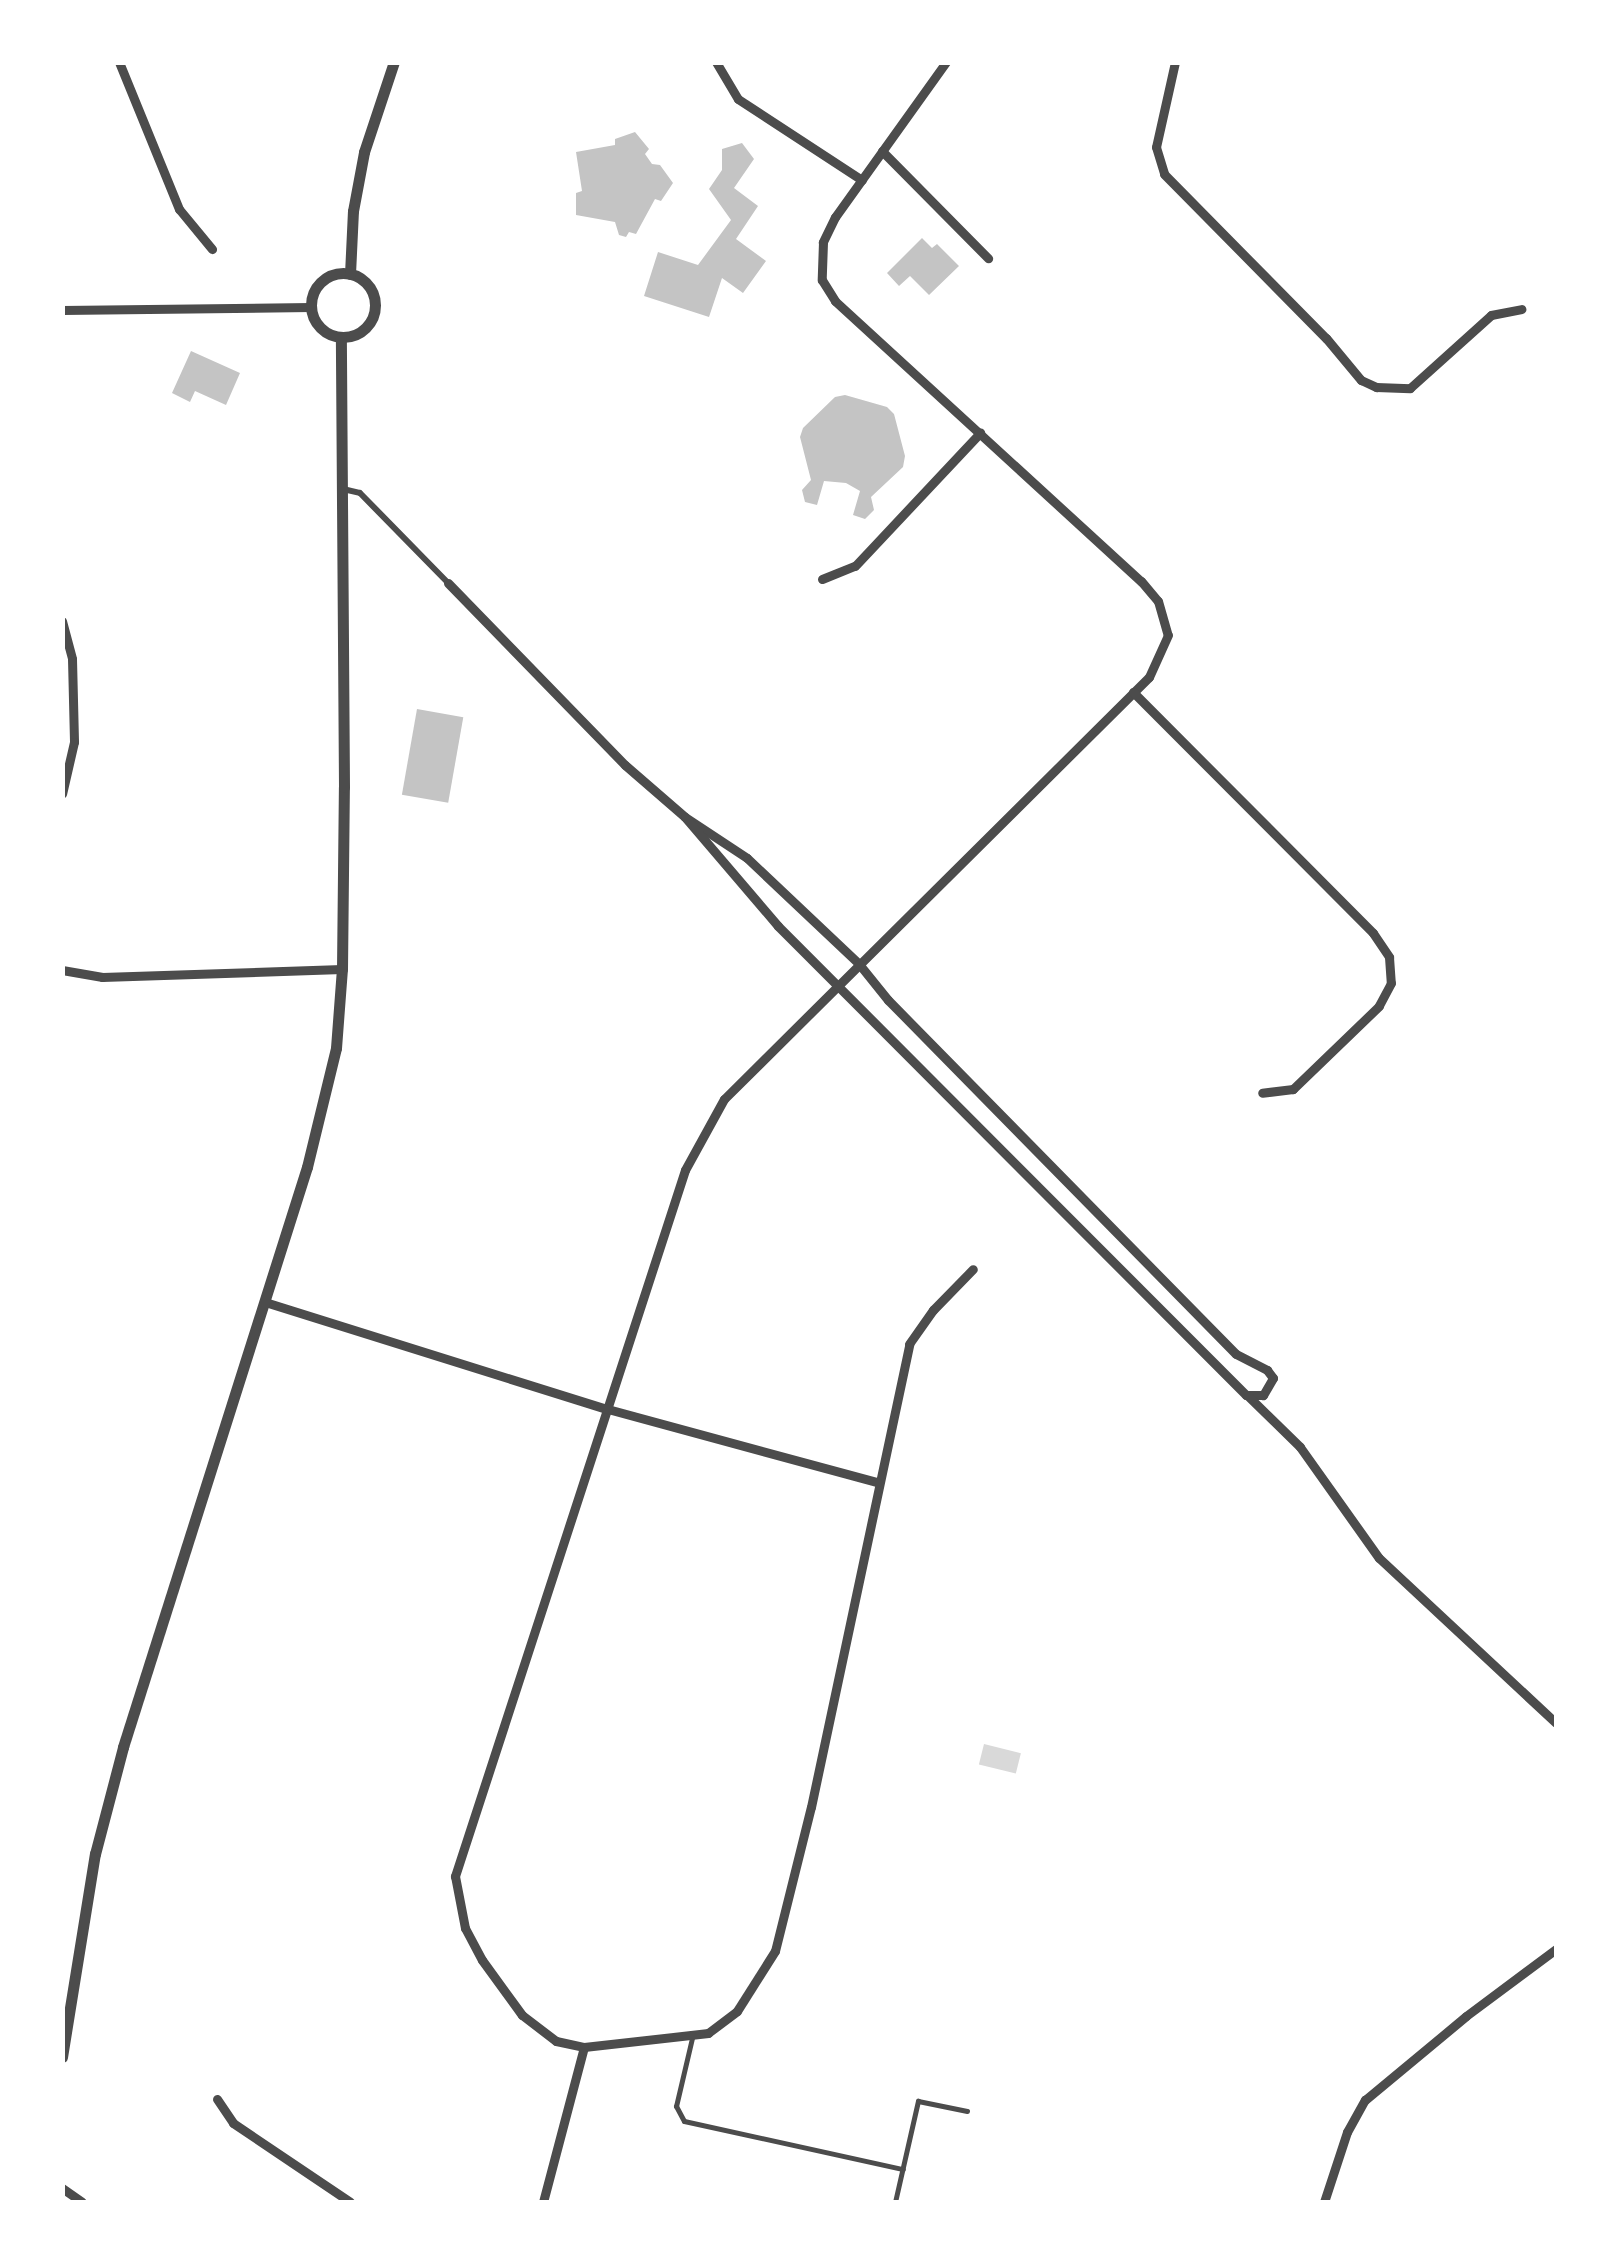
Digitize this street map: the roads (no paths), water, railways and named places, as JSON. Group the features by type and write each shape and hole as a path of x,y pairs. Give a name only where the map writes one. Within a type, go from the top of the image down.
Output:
{"street":[{"path":"118,62 179,209 212,249"},
{"path":"350,274 353,211 364,152 394,62"},
{"path":"716,62 738,98 862,180"},
{"path":"946,62 823,242 822,280 835,301 1097,538 1158,601 1166,618 1164,649 1148,677 724,1099 693,1154 604,1408 455,1876 465,1928 504,1994 537,2029 556,2041 584,2047 692,2038 737,2011 775,1951 804,1842 909,1344 933,1310 973,1269"},
{"path":"1175,62 1156,147 1164,174 1326,338 1361,380 1376,388 1410,388 1492,315 1520,309"},
{"path":"882,151 988,258"},
{"path":"350,274 368,285 376,305 361,332 341,338 317,324 311,307 322,280 350,274"},
{"path":"62,310 311,307"},
{"path":"62,2057 95,1854 124,1747 265,1302 322,1111 336,1048 342,968 341,338"},
{"path":"822,579 855,566 980,433"},
{"path":"342,488 360,493 625,766 685,817 747,858 859,964 888,1000 1236,1354 1267,1370 1273,1378 1264,1396 1246,1394"},
{"path":"62,621 72,659 74,742 62,794"},
{"path":"1133,692 1373,933 1390,956 1392,983 1378,1006 1293,1089 1262,1093"},
{"path":"685,817 778,926 1300,1446 1379,1558 1556,1723"},
{"path":"62,970 102,978 342,968"},
{"path":"265,1302 604,1408 877,1482"},
{"path":"1324,2202 1347,2132 1364,2100 1556,1949"},
{"path":"543,2202 584,2047"},
{"path":"217,2100 233,2123 350,2202"},
{"path":"62,2188 82,2202"}],"lane":[{"path":"692,2038 676,2106 684,2121 902,2170"},
{"path":"895,2202 918,2102 968,2111"}]}
